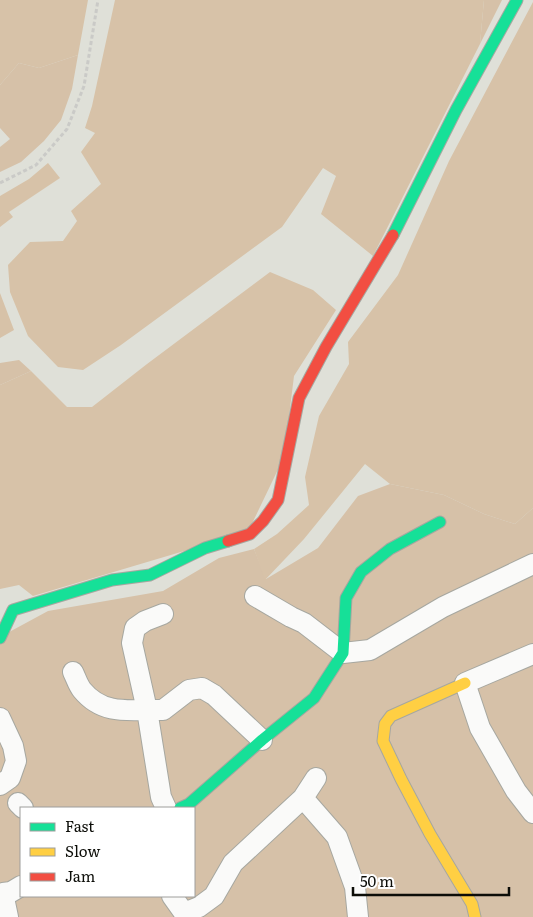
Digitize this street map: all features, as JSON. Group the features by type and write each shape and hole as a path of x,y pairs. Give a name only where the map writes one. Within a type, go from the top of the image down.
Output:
{"street":[{"path":"0,638 13,610 112,580 150,575 205,548 250,534 263,521 278,500 299,398 326,347 389,243 456,110 518,0"},
{"path":"182,807 189,804 262,740 314,698 343,653 346,598 361,572 390,549 440,522"},
{"path":"255,596 304,623 343,653 370,650 443,607 533,564"},
{"path":"163,614 145,621 135,628 132,643 147,710 161,797 166,807"},
{"path":"476,917 472,904 430,834 383,741 385,724 391,716 533,654"},
{"path":"73,672 82,690 97,704 117,711 163,710 189,690 202,688 214,695 262,740"},
{"path":"465,683 480,728 516,791 533,812"},
{"path":"0,718 13,746 16,761 10,778 0,786"},
{"path":"173,897 185,915 214,896 233,863 303,798 316,778"},
{"path":"303,798 337,837 355,887 358,917"},
{"path":"8,917 3,893 11,892 20,887"}],"path":[{"path":"0,183 36,165 67,129 84,86 98,0"}],"shaded area":[{"path":"0,0 88,0 78,55 39,68 19,63 0,85"},
{"path":"115,0 484,0 480,44 373,256 321,214 336,176 323,168 282,227 121,345 83,370 58,367 28,336 10,292 8,265 30,242 63,241 77,221 71,211 101,184 81,152 95,133 85,128 92,106"},
{"path":"484,0 502,0 480,44"},
{"path":"533,2 533,508 515,524 484,514 444,495 390,484 365,464 304,539 265,580 254,549 277,534 309,505 305,477 319,416 349,364 348,342 398,275 449,161"},
{"path":"78,55 72,89 61,120 44,141 21,162 0,172 0,147 10,139 0,128 0,85 19,63 39,68"},
{"path":"48,163 60,178 9,212 13,217 0,227 0,196 29,179"},
{"path":"270,272 313,290 336,310 294,376 284,457 248,532 33,596 19,585 0,589 0,385 31,371 67,407 92,407"},
{"path":"0,293 14,330 0,338"},
{"path":"19,360 31,371 0,385 0,363"},
{"path":"390,484 444,495 484,514 515,524 533,508 533,917 0,917 0,637 48,611 163,591 219,558 254,549 266,579 318,548 358,496"}],"traffic: fast":[{"path":"393,235 456,110 517,0"},
{"path":"182,807 189,804 262,740 314,698 343,653 346,598 361,572 390,549 440,522"},
{"path":"0,638 13,610 112,580 150,575 205,548 228,541"}],"traffic: slow":[{"path":"465,683 391,716 385,724 383,741 430,834 472,904 475,917"}],"traffic: jam":[{"path":"228,541 250,534 263,521 278,500 299,398 326,347 393,235"}]}
